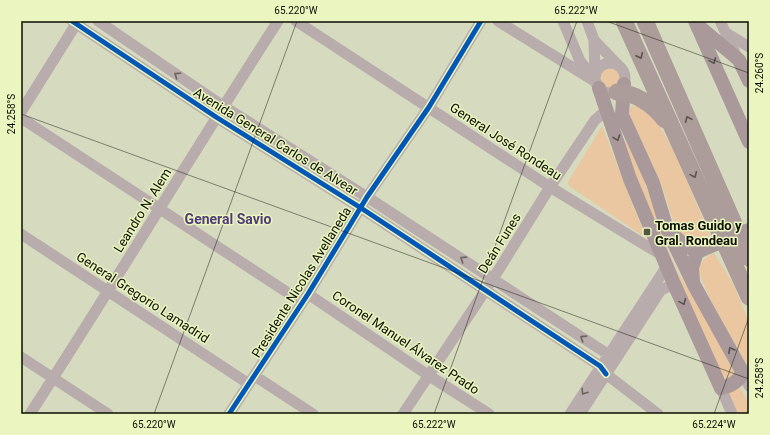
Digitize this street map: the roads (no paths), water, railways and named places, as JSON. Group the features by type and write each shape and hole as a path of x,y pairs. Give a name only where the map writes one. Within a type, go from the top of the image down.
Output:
{"highway":[{"path":"624,21 749,296"},
{"path":"645,21 749,258"},
{"path":"621,94 640,99 651,106 677,136"}],"main road":[{"path":"696,23 739,60 749,81"},
{"path":"696,23 749,138"},
{"path":"596,81 630,179 674,284 721,388 746,380 694,285 667,229 653,183 622,115 621,94"},
{"path":"667,229 681,242 697,252"},
{"path":"694,285 692,268 697,252 749,230"}],"street":[{"name":"Avenida General Carlos de Alvear","path":"98,21 223,106 367,197 612,357"},
{"name":"Leandro N. Alem","path":"30,414 216,117 278,21"},
{"name":"General José Rondeau","path":"296,21 550,187 644,245 665,261"},
{"name":"Presidente Nicolas Avellaneda","path":"229,414 305,298 367,197 429,107 481,21"},
{"path":"498,21 596,81"},
{"path":"563,21 580,61 607,93 621,94 626,80 624,72 594,40"},
{"path":"587,21 594,40 596,81"},
{"path":"720,21 739,60"},
{"name":"Avenida General Carlos de Alvear","path":"75,22 216,117 486,290 603,370 658,414"},
{"path":"21,112 75,22"},
{"path":"726,33 749,47"},
{"path":"596,81 599,68 604,64 613,63 618,65"},
{"name":"Deán Funes","path":"404,414 428,375 486,290 550,187 596,120 607,110"},
{"name":"Coronel Manuel Álvarez Prado","path":"21,118 160,208 489,414"},
{"name":"General Gregorio Lamadrid","path":"21,234 252,380 313,414"},
{"path":"612,357 665,261"},
{"path":"570,414 661,290 674,284"},
{"path":"21,357 108,414"},
{"path":"580,414 603,370"},
{"path":"721,388 732,414"}],"place":[{"name":"Tomas Guido y Gral. Rondeau","path":"647,232"}],"district":[{"name":"General Savio","path":"228,219"}]}
